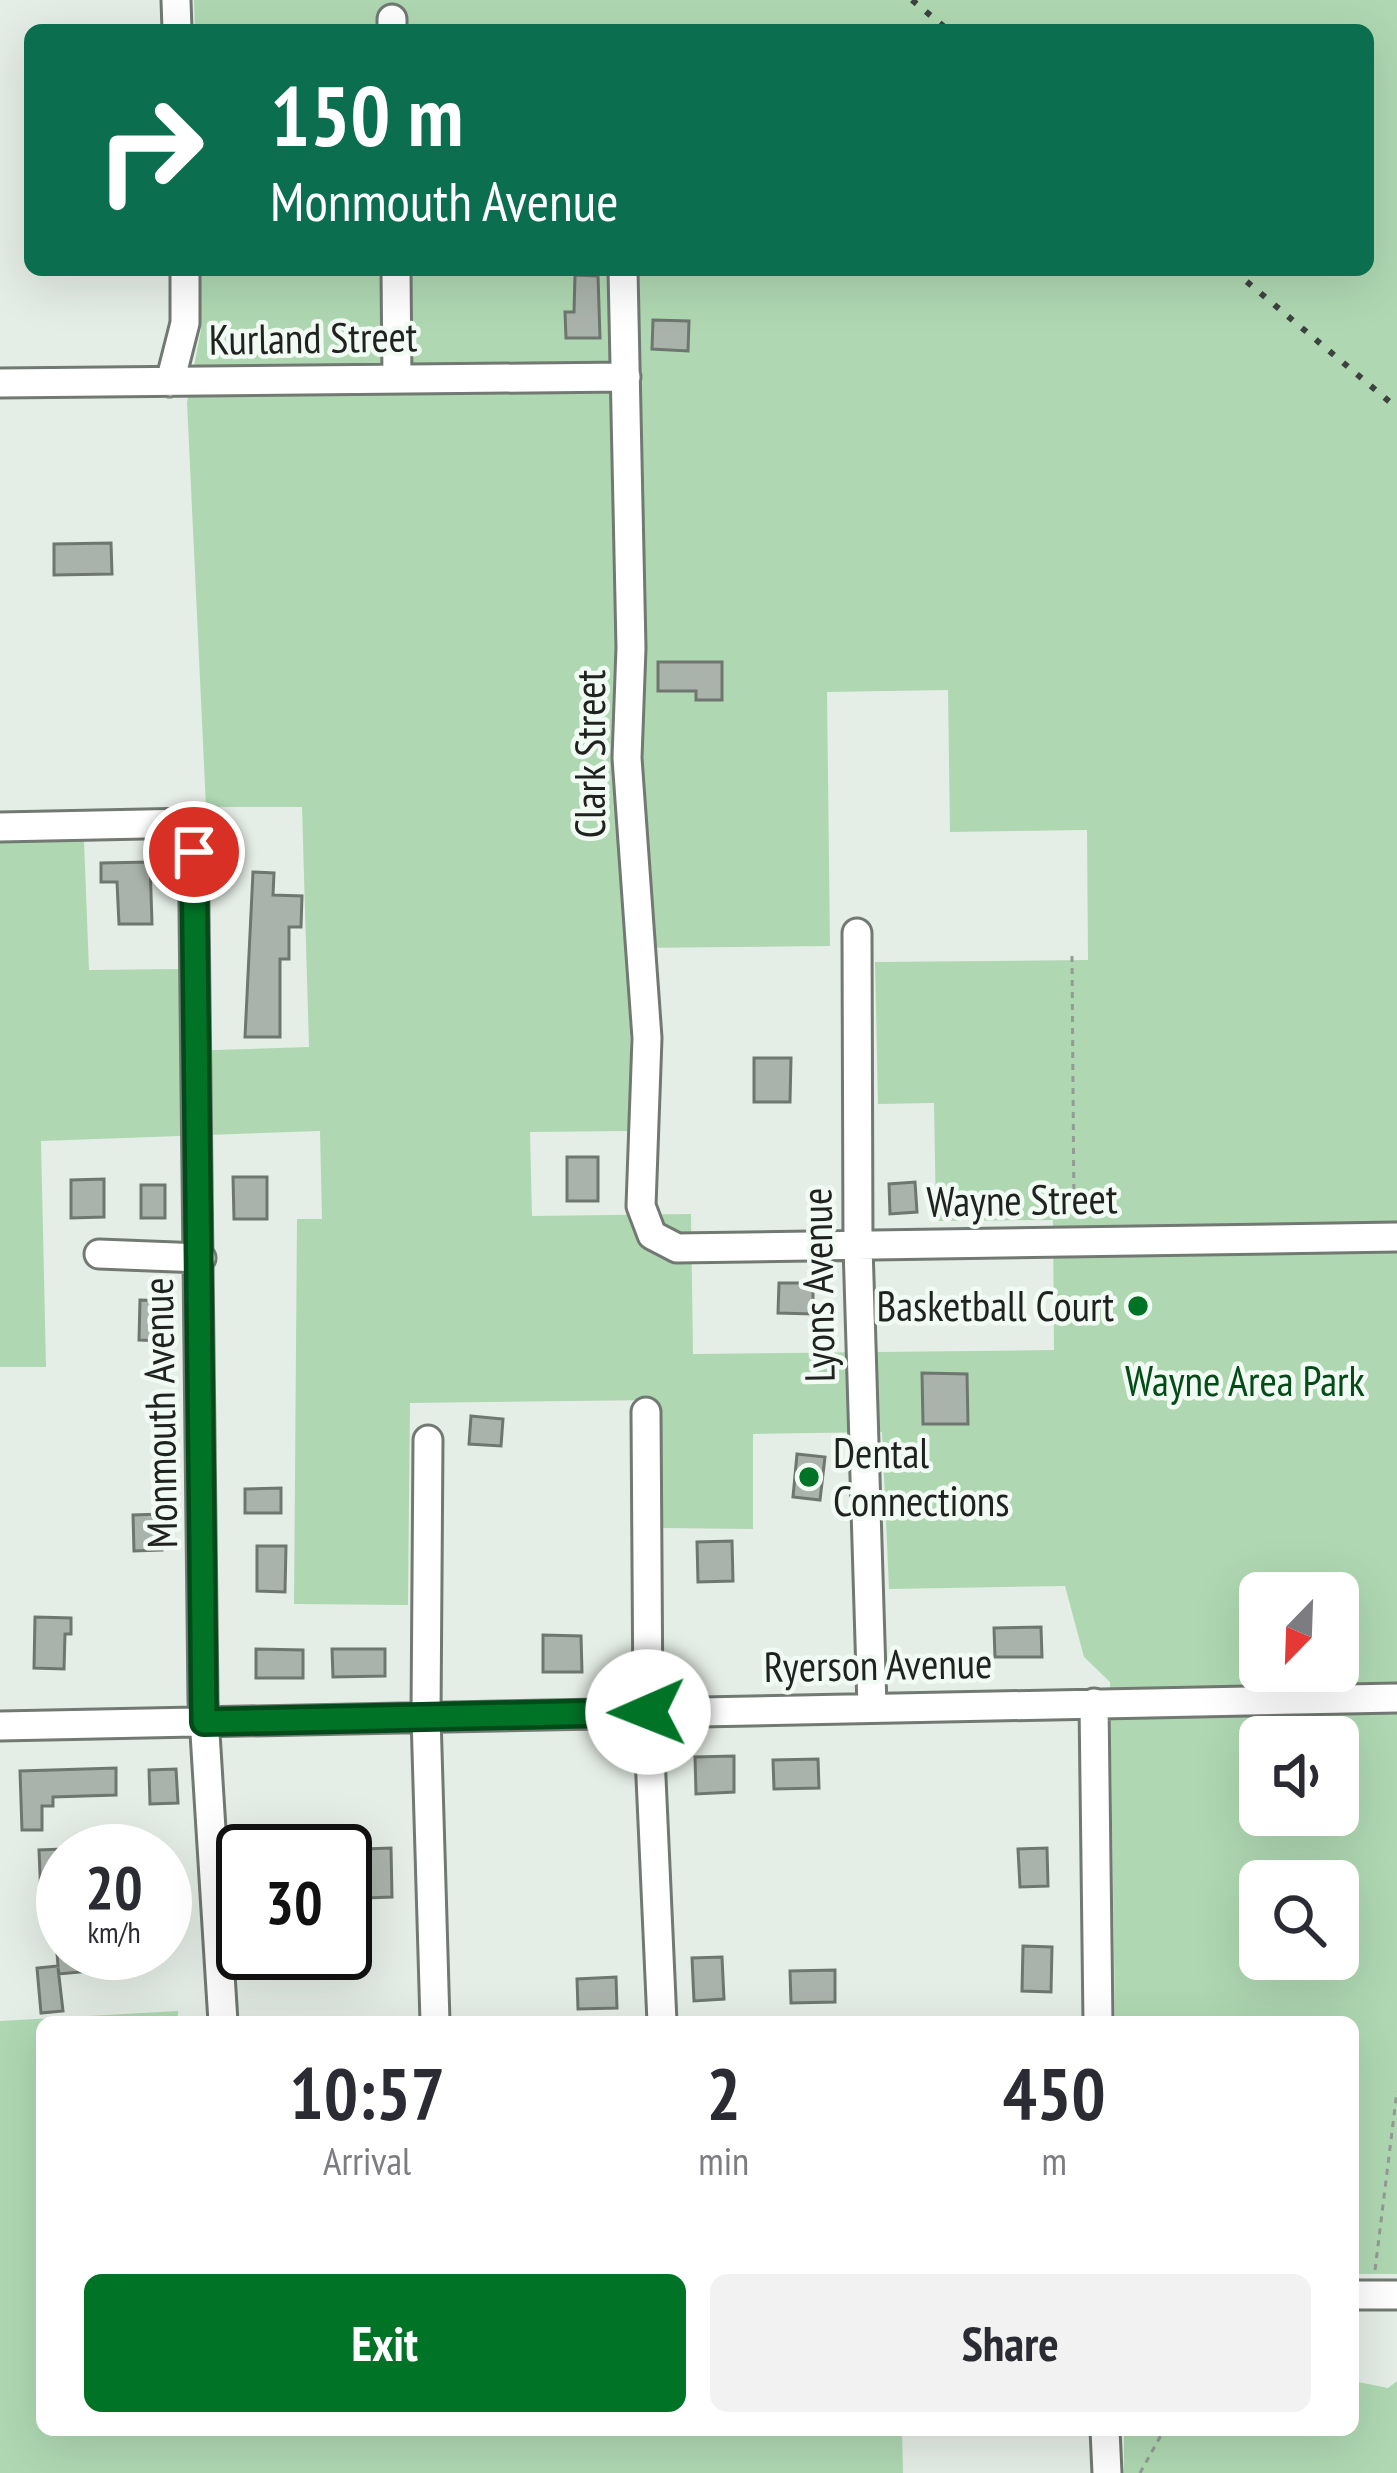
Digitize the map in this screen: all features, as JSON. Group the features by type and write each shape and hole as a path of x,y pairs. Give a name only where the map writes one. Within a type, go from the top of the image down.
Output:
{"street":[{"path":"170,382 185,323 185,276"},
{"path":"396,276 397,380"},
{"name":"Clark Street","path":"623,276 631,648 627,758 646,1038 641,1206 652,1235"},
{"name":"Kurland Street","path":"0,382 626,377"},
{"name":"Monmouth Avenue","path":"0,827 193,823 204,1722 222,2012"},
{"name":"Lyons Avenue","path":"857,933 858,1246 872,1707"},
{"name":"Wayne Street","path":"652,1235 677,1248 1397,1237"},
{"path":"99,1255 201,1258"},
{"path":"646,1412 648,1712 662,2016"},
{"path":"428,1440 425,1716 435,2016"},
{"name":"Ryerson Avenue","path":"0,1726 1397,1698"},
{"path":"1094,1703 1098,2016"},
{"path":"1106,2436 1107,2473"}],"path":[{"path":"1072,956 1074,1241"},
{"path":"1374,2295 1397,2092"},
{"path":"1140,2473 1161,2436"}],"green space":[{"name":"Wayne Area Park","path":"194,0 1397,0 1397,2274 1359,2274 1359,2016 1115,2016 1110,1682 1084,1657 1065,1586 889,1589 882,1432 753,1434 753,1529 661,1528 657,1400 410,1403 408,1605 294,1604 297,1219 322,1219 320,1131 41,1141 46,1367 0,1367 0,842 84,841 89,970 182,969 183,1051 309,1047 302,807 206,807 187,402 201,330 200,276 1374,276 1374,24 195,24","holes":["948,690 950,832 1087,830 1088,960 875,962 878,1104 934,1103 936,1221 1053,1220 1054,1350 693,1354 691,1214 532,1216 530,1132 631,1131 629,948 830,946 827,692"]},
{"path":"178,2011 178,2016 89,2016"},
{"path":"36,2019 36,2436 902,2436 903,2473 0,2473 0,2021"},
{"path":"1397,2381 1397,2473 1124,2473 1124,2436 1359,2436 1359,2382 1388,2388"}],"building":[{"path":"575,276 598,276 600,338 566,338 565,312 574,312"},
{"path":"653,320 689,321 688,351 652,349"},
{"path":"111,543 112,574 54,575 54,544"},
{"path":"658,662 722,662 722,700 696,700 696,691 658,691"},
{"path":"150,862 152,924 119,924 117,882 101,882 101,863"},
{"path":"253,872 274,873 273,895 302,896 301,927 289,927 289,959 280,959 280,1037 245,1037"},
{"path":"754,1058 791,1058 790,1102 754,1102"},
{"path":"567,1157 598,1157 598,1201 567,1201"},
{"path":"233,1177 267,1177 267,1219 234,1219"},
{"path":"104,1179 104,1217 71,1218 71,1180"},
{"path":"915,1182 917,1212 890,1214 889,1184"},
{"path":"141,1185 165,1185 165,1218 141,1218"},
{"path":"779,1283 813,1283 813,1314 778,1313"},
{"path":"140,1300 171,1301 170,1341 139,1340"},
{"path":"922,1373 967,1374 968,1424 923,1424"},
{"path":"471,1416 503,1419 501,1446 469,1444"},
{"name":"Dental Connections","path":"797,1454 825,1457 820,1500 793,1497"},
{"path":"281,1488 281,1513 245,1513 245,1489"},
{"path":"161,1514 162,1550 134,1551 133,1515"},
{"path":"732,1541 733,1581 698,1582 697,1542"},
{"path":"257,1546 286,1546 285,1592 257,1591"},
{"path":"35,1617 71,1618 71,1634 65,1634 64,1669 34,1668"},
{"path":"1041,1627 1042,1657 995,1657 994,1628"},
{"path":"543,1635 581,1636 582,1672 543,1672"},
{"path":"256,1649 303,1650 303,1678 256,1678"},
{"path":"332,1649 385,1649 385,1676 333,1677"},
{"path":"734,1756 734,1792 696,1794 695,1757"},
{"path":"818,1759 819,1788 774,1789 773,1760"},
{"path":"116,1768 116,1795 53,1797 53,1806 42,1806 42,1824 36,1824 36,1830 22,1830 20,1771"},
{"path":"176,1769 178,1803 150,1804 149,1770"},
{"path":"391,1848 392,1897 372,1898 372,1849"},
{"path":"1047,1848 1048,1886 1020,1887 1018,1849"},
{"path":"1023,1946 1052,1947 1051,1992 1022,1991"},
{"path":"722,1957 724,1999 694,2001 692,1958"},
{"path":"835,1970 835,2002 791,2003 790,1971"},
{"path":"616,1977 617,2008 578,2009 577,1979"},
{"path":"38,1980 59,1980 63,2011 41,2013"}],"railway":[{"path":"912,0 941,24"},
{"path":"1240,276 1397,408"}],"place":[{"name":"Basketball Court","path":"1138,1306"},
{"name":"Dental Connections","path":"809,1477"}],"route":[{"path":"194,852 204,1722 648,1712"}]}
